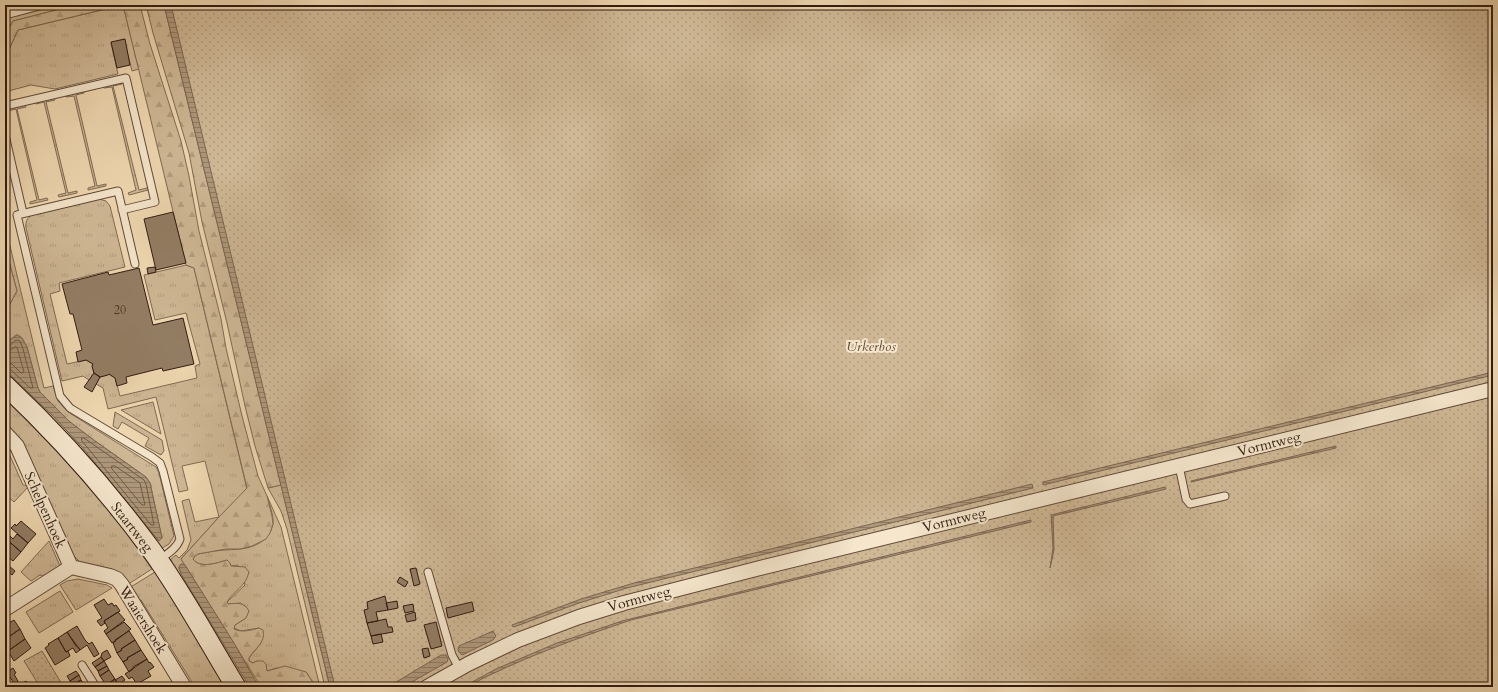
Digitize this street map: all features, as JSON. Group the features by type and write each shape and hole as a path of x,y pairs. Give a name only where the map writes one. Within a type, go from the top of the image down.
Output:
{"main road":[{"name":"Staartweg","path":"5,385 54,433 128,520 158,560 236,687"}],"street":[{"name":"Vormtweg","path":"427,687 459,668 507,645 617,604 753,569 1493,390"},
{"name":"Schelpenhoek","path":"5,433 16,446 71,567"},
{"path":"5,609 71,567"},
{"name":"Waaiershoek","path":"71,567 110,576 120,582 184,687"}],"lane":[{"path":"5,15 42,5"},
{"path":"5,106 126,78 155,202 122,210"},
{"path":"5,135 23,213"},
{"path":"134,264 118,191 17,215 60,396 70,408 160,463 180,539 179,543 171,551 158,560"},
{"path":"1179,466 1186,498 1190,504 1225,496"},
{"path":"428,572 452,654 459,668"},
{"path":"82,665 96,687"}],"green space":[{"path":"60,5 76,5 13,21 5,36 5,24 9,18"},
{"path":"76,5 122,5 18,30 5,58 5,36 13,21"},
{"path":"123,5 139,69 132,71 124,39 111,43 118,74 55,89 31,85 5,93 5,58 18,30"},
{"path":"123,5 140,5 150,44 181,141 199,231 221,319 226,348 242,416 258,476 267,496 272,516 273,524 266,539 252,546 240,549 226,549 198,554 193,559 204,565 227,560 231,566 245,567 249,572 245,582 227,602 228,604 238,603 243,605 249,611 246,618 235,625 234,629 243,631 259,628 263,630 263,638 251,654 249,661 253,663 263,661 266,664 267,671 285,666 306,672 316,687 261,687 181,559 247,488 194,268 186,265"},
{"path":"146,5 164,5 281,485 268,488 255,446 202,222 189,153"},
{"name":"Urkerbos","path":"166,5 1493,5 1493,687 332,687"},
{"path":"121,82 122,84 113,86 139,190 147,188 148,190 129,195 128,193 136,190 112,87 103,87"},
{"path":"84,91 84,93 76,95 97,186 106,184 106,186 88,190 88,188 95,186 74,96 66,97 66,95"},
{"path":"54,98 55,100 46,102 68,193 77,191 77,193 59,197 58,195 66,193 44,102 36,104 36,102"},
{"path":"25,105 26,107 17,109 39,200 47,198 48,200 30,204 30,202 37,200 16,109 8,111 7,109"},
{"path":"99,199 106,201 110,206 125,267 59,283 60,291 50,294 67,364 86,360 93,364 92,366 94,373 89,380 83,376 62,381 26,228 26,222 32,215"},
{"path":"5,225 44,388 53,386 58,401 68,412 156,467 159,473 174,536 169,544 162,548 155,546 5,378 5,370 54,417 82,447 159,541 162,538 150,483 146,477 70,422 40,392 27,347 22,338 17,335 5,343 5,313 17,291 5,246"},
{"path":"5,247 17,291 5,313"},
{"path":"186,265 194,268 247,489 219,517 205,461 182,466 188,490 179,492 156,397 108,409 103,388 96,384 100,377 109,374 115,378 120,396 197,378 195,366 200,364 186,313 155,320 144,275"},
{"path":"5,392 131,532 130,538 152,569 127,585 80,562 74,556 13,433 5,426"},
{"path":"153,402 161,434 121,410"},
{"path":"115,412 162,440 164,451 161,455 145,446 149,438 122,422 118,429 113,426"},
{"path":"7,449 23,485 29,486 14,502 5,494 5,450"},
{"path":"281,485 330,687 325,687 287,529 281,511 268,488"},
{"path":"267,496 281,527 320,687 316,687 306,672 276,668 267,671 266,664 257,661 253,663 249,661 249,658 261,643 259,628 241,631 234,628 235,625 246,618 241,603 228,604 227,602 245,585 238,565 231,566 227,560 204,565 193,559 196,555 203,553 241,549 262,542 269,534 273,524 272,513"},
{"path":"189,499 195,522 219,517 181,559 185,565 181,564 179,569 250,687 244,687 171,569 172,561 170,560 176,555 179,558 187,550 191,540 182,501"},
{"path":"49,541 60,566 45,577 40,575 31,581 21,572"},
{"path":"155,572 169,593 173,594 229,687 195,687 141,600 136,599 129,588"},
{"path":"78,579 107,585 112,588 76,610 60,585 67,581"},
{"path":"60,591 73,612 39,633 26,612"},
{"path":"42,651 63,687 40,687 24,661"}],"water":[{"path":"164,5 171,5 335,687 330,687"},
{"path":"17,335 22,338 27,347 40,392 70,422 146,477 150,483 162,538 159,541 82,447 54,417 5,370 5,343"},
{"path":"1493,372 1493,375 1043,485 1043,482"},
{"path":"1336,446 1336,448 1191,482 1191,481"},
{"path":"1032,484 1033,488 627,588 579,603 514,627 512,626 581,599 634,583"},
{"path":"1165,487 1166,489 1053,516 1054,550 1050,568 1053,548 1051,515"},
{"path":"1031,520 1031,522 631,620 547,650 506,667 466,687 463,687 496,669 557,643 622,621"},
{"path":"181,564 185,565 234,643 259,687 250,687 241,673 181,574 179,567"},
{"path":"493,631 496,636 493,640 462,655 459,652 459,646"},
{"path":"441,655 446,655 448,659 447,662 403,687 388,687"}],"building":[{"path":"125,39 130,65 117,68 111,42"},
{"path":"173,212 186,263 156,270 144,219"},
{"path":"155,267 156,272 148,274 147,268"},
{"path":"139,268 153,325 183,318 194,364 163,371 162,368 126,377 127,383 117,386 115,378 109,374 100,377 94,373 92,366 93,364 86,360 78,362 76,352 82,350 73,314 70,314 62,284 108,272 109,275"},
{"path":"94,373 100,377 92,392 84,387"},
{"path":"21,521 36,534 28,543 11,528 15,524 16,526"},
{"path":"7,533 13,539 17,534 28,543 21,552 5,538"},
{"path":"5,538 21,552 13,561 9,558 7,560 5,558"},
{"path":"9,566 15,571 12,575 6,570"},
{"path":"416,568 420,584 414,586 410,569"},
{"path":"400,577 408,582 405,587 397,582"},
{"path":"385,596 388,610 376,612 378,621 367,623 364,610 368,609 367,602"},
{"path":"104,599 108,605 112,603 114,606 116,605 120,611 104,621 105,623 101,626 97,621 102,618 94,605"},
{"path":"397,601 398,608 388,610 386,603"},
{"path":"472,602 474,611 448,618 446,608"},
{"path":"413,604 414,611 405,613 403,606"},
{"path":"118,612 125,620 106,634 104,631 108,628 104,621"},
{"path":"415,612 416,620 407,622 405,615"},
{"path":"386,619 388,627 392,627 393,632 371,636 367,623"},
{"path":"14,620 20,629 5,640 5,625"},
{"path":"124,622 131,629 112,643 106,634"},
{"path":"436,622 442,646 431,649 424,625"},
{"path":"77,626 85,640 89,644 92,642 99,654 94,657 87,645 80,650 76,646 67,632"},
{"path":"20,629 25,639 8,651 5,647 5,640"},
{"path":"129,631 135,640 117,653 113,643"},
{"path":"67,632 80,650 76,653 73,648 66,652 58,638"},
{"path":"381,634 383,642 373,644 371,636"},
{"path":"58,638 70,656 55,665 45,648 49,645 48,644"},
{"path":"25,639 31,648 14,661 8,651"},
{"path":"135,640 141,650 123,662 117,653"},
{"path":"428,648 430,656 424,658 422,649"},
{"path":"107,650 111,657 104,661 101,657 102,653"},
{"path":"141,650 147,659 133,667 133,669 129,672 123,662"},
{"path":"101,657 104,661 95,667 92,663"},
{"path":"147,659 154,667 148,671 151,676 137,684 132,677 129,679 125,674"},
{"path":"104,661 107,666 98,671 95,667"},
{"path":"107,666 109,670 100,676 98,671"},
{"path":"13,668 16,673 14,674 20,685 26,681 30,687 16,687 7,672"},
{"path":"109,670 115,679 106,685 100,676"},
{"path":"76,671 79,675 70,681 67,676"},
{"path":"79,675 81,680 72,685 70,681"},
{"path":"122,676 125,680 118,685 115,680"},
{"path":"115,679 118,684 112,687 107,687 106,685"},
{"path":"81,680 84,684 80,687 73,687 72,685"}]}
